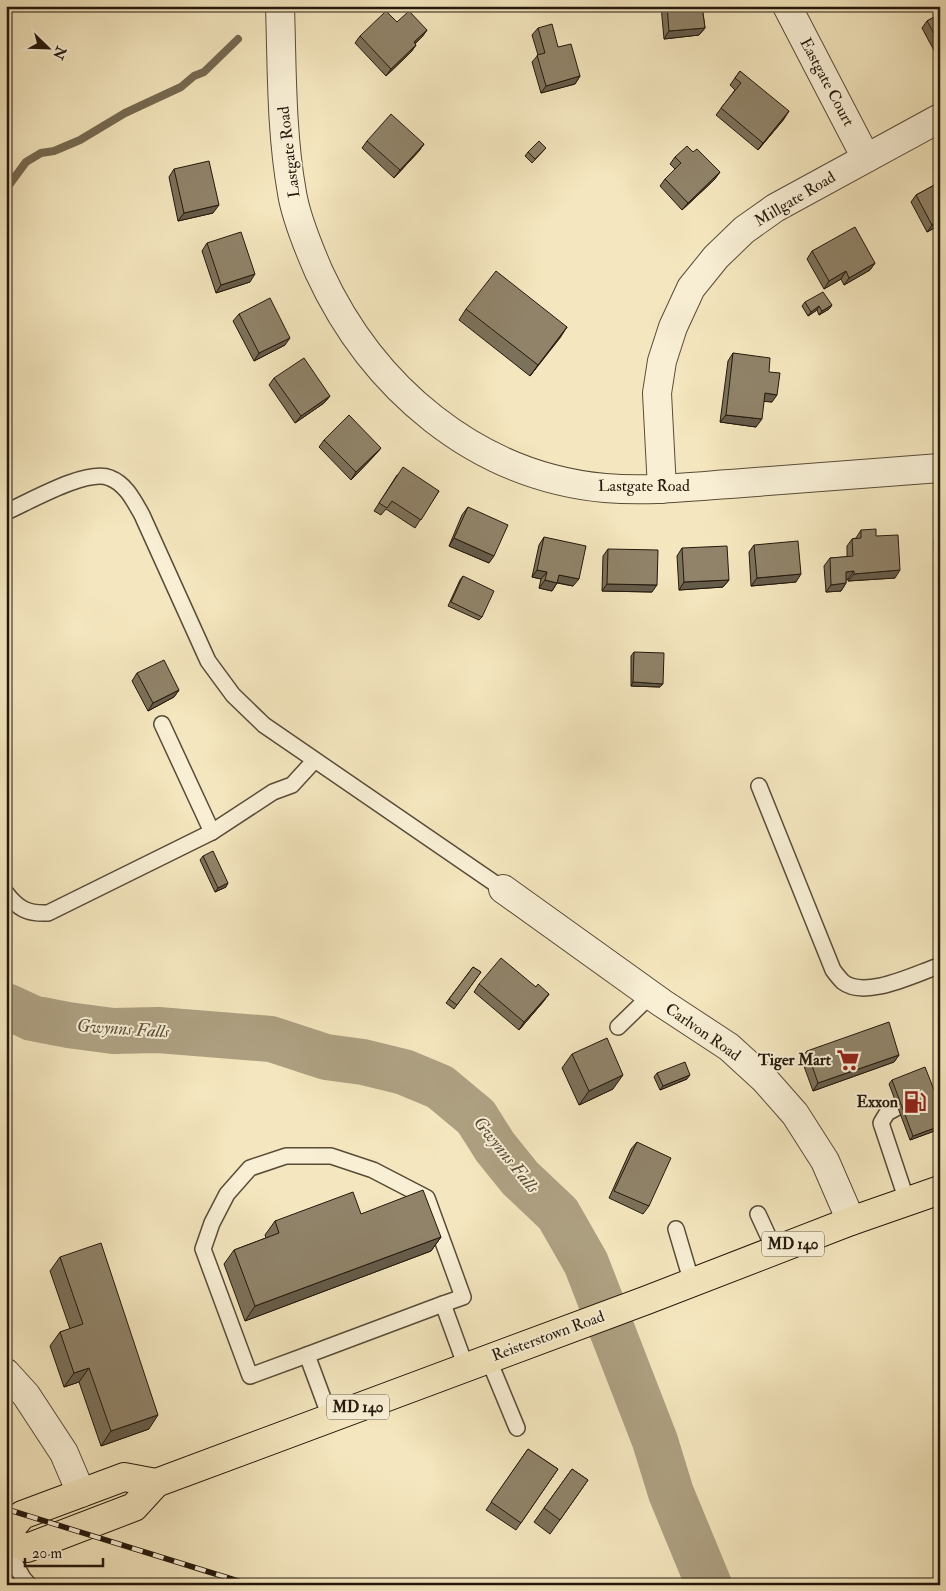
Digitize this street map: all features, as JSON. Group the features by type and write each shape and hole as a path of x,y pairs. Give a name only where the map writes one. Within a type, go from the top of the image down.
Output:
{"main road":[{"name":"Reisterstown Road","path":"6,1541 27,1548 134,1507 156,1483 647,1300 851,1221 940,1190"},
{"path":"6,1534 22,1515 124,1476 156,1483"}],"street":[{"name":"Lastgate Road","path":"280,6 282,110 292,195 310,252 333,302 360,343 389,379 426,415 466,442 504,461 551,478 604,488 662,489 940,468"},
{"name":"Eastgate Court","path":"787,6 866,158"},
{"name":"Millgate Road","path":"662,489 657,393 662,361 673,326 690,288 716,257 744,230 775,208 940,118"},
{"name":"Carlvon Road","path":"502,889 651,995 729,1047 765,1080 795,1114 825,1161 851,1221"},
{"path":"6,1372 26,1395 64,1453 81,1493"}],"lane":[{"path":"6,512 55,489 91,476 111,478 124,487 142,515 208,661 233,694 264,725 502,889"},
{"path":"162,724 212,832"},
{"path":"6,893 22,909 34,914 48,913 212,832 273,792 292,785 314,761"},
{"path":"759,786 833,970 844,983 860,988 878,988 940,967"},
{"path":"618,1027 651,995"},
{"path":"898,1107 887,1113 881,1123 907,1201"},
{"path":"286,1156 331,1156 374,1170 427,1198 463,1297 443,1304 250,1376 203,1249 212,1223 227,1194 250,1168 286,1156"},
{"path":"758,1214 775,1251"},
{"path":"676,1228 692,1283"},
{"path":"443,1304 517,1428"},
{"path":"307,1355 330,1417"},
{"path":"6,1548 29,1585"}],"building":[{"path":"667,6 702,6 705,28 669,31"},
{"path":"386,11 397,22 409,11 427,30 414,42 416,45 391,69 360,36"},
{"path":"940,14 940,44 927,21"},
{"path":"552,24 558,47 571,44 580,76 546,86 537,55 545,53 538,28"},
{"path":"740,71 789,111 763,143 721,108 741,83 735,78"},
{"path":"391,114 424,144 400,170 367,141"},
{"path":"539,141 546,148 535,159 528,152"},
{"path":"687,146 693,152 697,149 720,172 688,203 665,179 681,163 675,157"},
{"path":"209,161 219,205 184,213 174,169"},
{"path":"940,182 940,221 932,225 916,195"},
{"path":"855,227 875,263 849,278 846,271 829,281 812,251"},
{"path":"241,232 255,274 221,285 207,243"},
{"path":"496,271 567,327 538,365 466,309"},
{"path":"823,292 832,305 822,311 819,306 811,312 805,302"},
{"path":"270,298 290,338 259,353 239,314"},
{"path":"733,353 770,358 769,372 780,373 777,395 765,393 762,419 726,415"},
{"path":"304,358 330,396 301,416 274,378"},
{"path":"349,415 381,448 356,472 324,440"},
{"path":"403,467 439,491 421,520 392,501 387,508 379,503"},
{"path":"468,507 508,525 494,556 454,538"},
{"path":"876,529 876,536 898,535 900,570 854,574 854,571 846,572 846,583 831,585 830,558 853,556 852,539 861,538 861,530"},
{"path":"544,537 586,546 579,579 559,575 557,583 545,580 547,572 537,570"},
{"path":"798,541 801,574 757,578 754,545"},
{"path":"727,546 729,580 684,582 682,548"},
{"path":"608,549 658,550 657,585 607,584"},
{"path":"463,576 494,591 482,617 451,602"},
{"path":"634,652 664,653 663,684 633,682"},
{"path":"164,660 179,690 153,703 137,673"},
{"path":"213,851 228,883 218,888 203,856"},
{"path":"501,958 536,987 538,984 549,994 524,1022 479,984"},
{"path":"473,967 481,972 457,1005 449,999"},
{"name":"Tiger Mart","path":"889,1022 899,1055 818,1083 807,1051"},
{"path":"607,1038 623,1075 589,1091 572,1054"},
{"path":"685,1062 690,1075 663,1086 657,1073"},
{"name":"Exxon","path":"925,1067 940,1105 940,1126 913,1136 892,1080"},
{"path":"637,1142 671,1158 649,1206 614,1191"},
{"path":"423,1190 441,1237 255,1306 234,1250 279,1233 275,1221 353,1192 361,1214"},
{"path":"101,1243 158,1415 111,1431 89,1368 74,1373 60,1332 83,1324 60,1257"},
{"path":"528,1449 558,1469 521,1523 491,1502"},
{"path":"572,1469 588,1480 560,1520 544,1508"}],"waterway":[{"path":"6,186 9,185 26,162 41,153 54,151 80,140 125,113 181,87 194,76 204,72 238,39"},
{"name":"Gwynns Falls","path":"6,1006 32,1018 113,1031 158,1030 271,1039 326,1057 363,1062 404,1072 440,1087 476,1117 495,1147 520,1178 558,1214 586,1263 655,1441 671,1493 709,1585"}],"railway":[{"path":"6,1509 251,1585"}],"place":[{"name":"Tiger Mart","path":"848,1060"},
{"name":"Exxon","path":"915,1102"}]}
